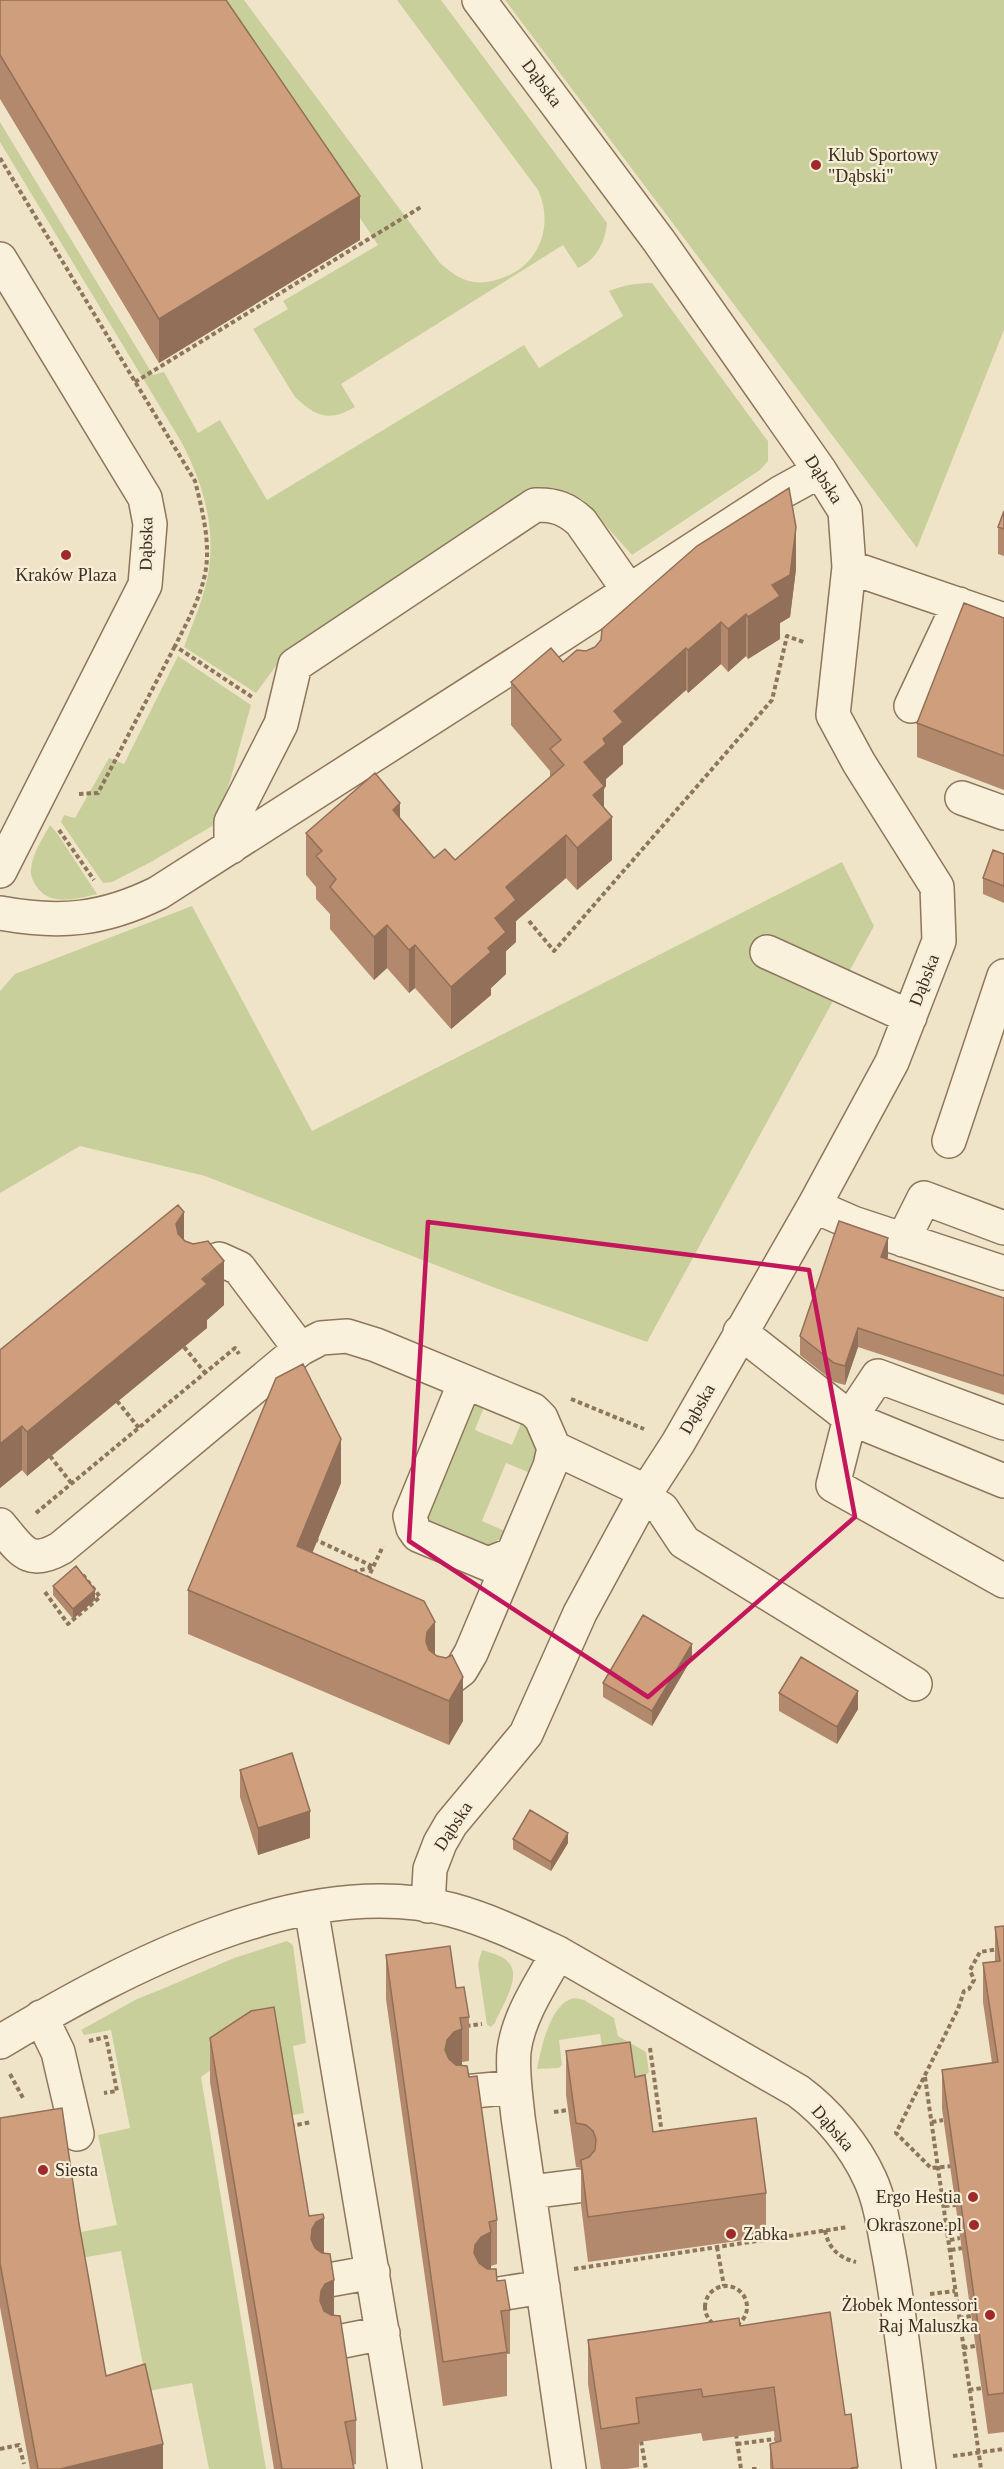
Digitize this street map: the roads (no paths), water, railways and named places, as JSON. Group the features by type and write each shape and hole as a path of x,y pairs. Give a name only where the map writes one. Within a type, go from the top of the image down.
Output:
{"street":[{"name":"Dąbska","path":"429,1906 430,1869 440,1843 451,1824 526,1734 580,1613 645,1494 678,1443 814,1206 892,1062 939,941 937,887 859,763 832,715 849,567 845,511 820,471 659,241 479,0"},
{"name":"Dąbska","path":"0,259 146,498 150,524 146,585 0,871"},
{"path":"0,914 43,920 94,917 149,897 231,847 780,492 820,471"},
{"path":"231,847 231,822 281,724 295,665 535,505 548,504 572,514 581,522 629,591"},
{"path":"849,567 1004,620"},
{"path":"911,706 959,604"},
{"path":"558,637 578,665"},
{"path":"962,798 1004,813"},
{"path":"767,952 910,1017"},
{"path":"949,1141 1004,976"},
{"path":"903,1240 924,1198 1004,1228"},
{"path":"814,1206 903,1240 1004,1273"},
{"path":"195,1270 219,1259 239,1268 300,1349"},
{"path":"740,1332 850,1418 1004,1481"},
{"path":"15,1521 20,1550 48,1552 100,1517 300,1349 321,1338 346,1336 376,1345 533,1410 542,1418 554,1448 550,1466 471,1653 461,1670 444,1683"},
{"path":"1004,1423 878,1376 850,1418 832,1485 1004,1581"},
{"path":"465,1382 410,1516 413,1528 418,1535 488,1564 513,1554"},
{"path":"554,1448 645,1494 662,1509 684,1542 915,1684"},
{"name":"Dąbska","path":"0,2042 41,2017 132,1969 205,1938 274,1916 311,1908 382,1902 429,1906 477,1918 558,1953 798,2091 819,2109 854,2151 872,2181 883,2221 893,2277 919,2469"},
{"path":"311,1908 405,2469"},
{"path":"558,1953 533,1998 514,2049 515,2087 569,2469"},
{"path":"41,2017 58,2052 77,2134"},
{"path":"464,2092 515,2087"},
{"path":"530,2192 578,2186"},
{"path":"329,2280 373,2272"},
{"path":"493,2295 542,2280"},
{"path":"338,2342 383,2333"}],"place":[{"name":"Klub Sportowy \"Dąbski\"","path":"816,165"},
{"name":"Kraków Plaza","path":"66,555"},
{"name":"Siesta","path":"43,2170"},
{"name":"Ergo Hestia","path":"973,2197"},
{"name":"Okraszone.pl","path":"974,2225"},
{"name":"Zabka","path":"731,2234"},
{"name":"Żłobek Montessori Raj Maluszka","path":"990,2315"}]}
